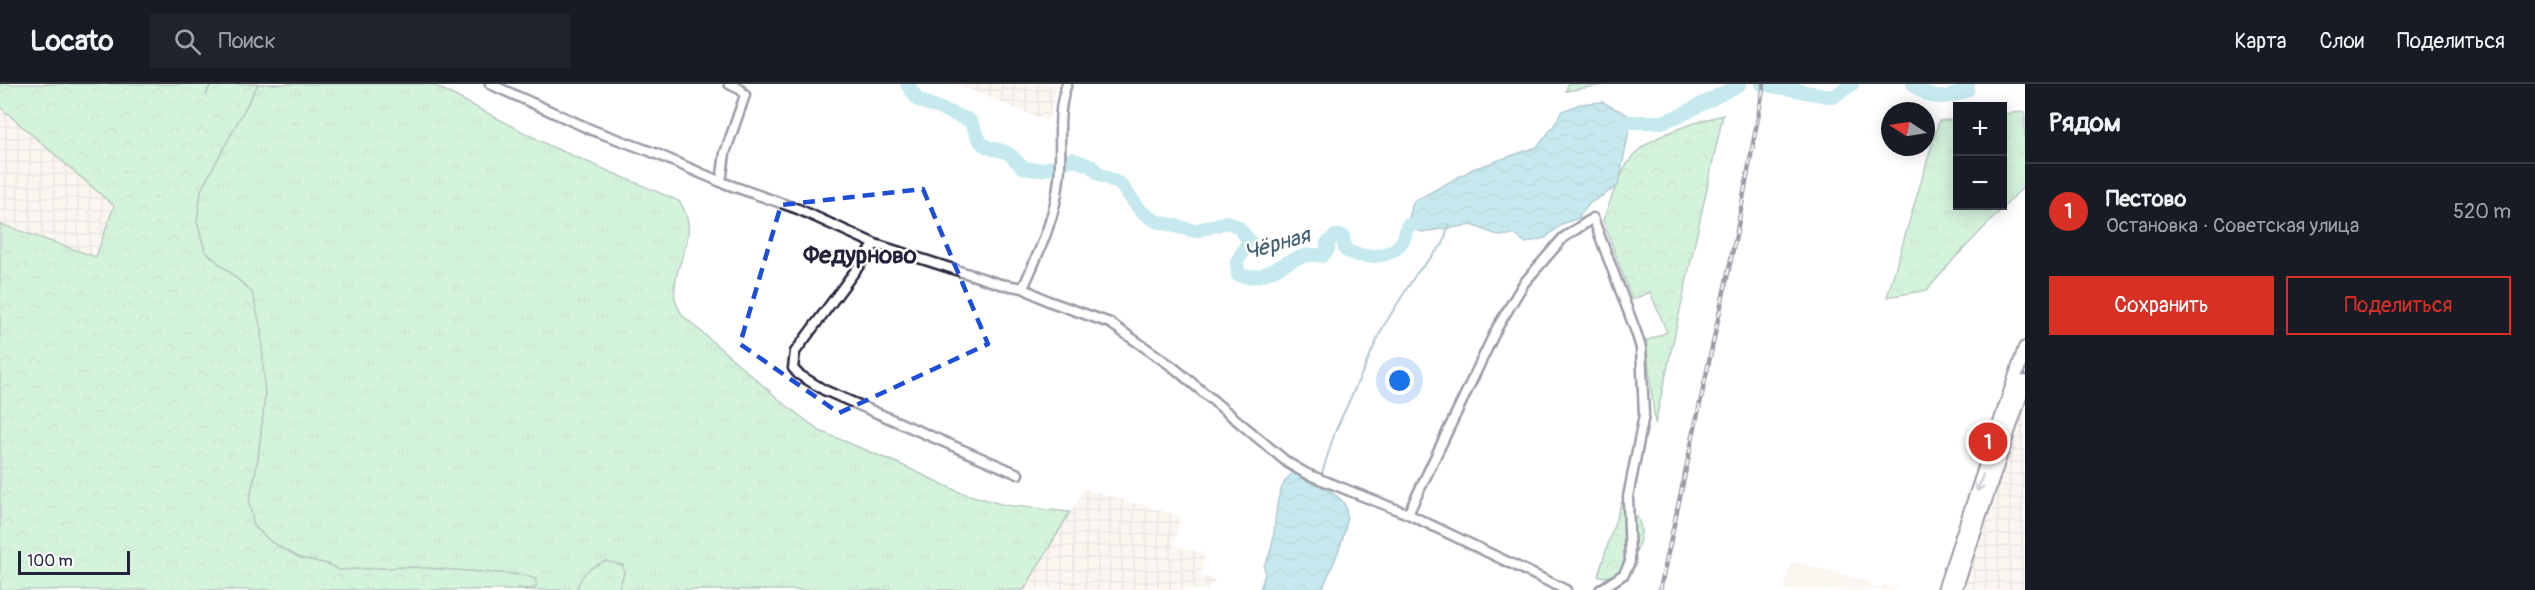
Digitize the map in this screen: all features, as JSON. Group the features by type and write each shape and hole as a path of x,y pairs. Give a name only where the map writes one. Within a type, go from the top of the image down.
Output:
{"main road":[{"path":"1944,590 2025,348"},
{"path":"1955,590 2025,382"}],"street":[{"path":"490,84 592,130 652,152 721,182 798,209 875,244 1000,284 1023,288 1048,301 1120,329 1173,367 1288,463 1307,474 1408,514 1566,590"},
{"path":"721,182 725,153 745,95 740,89 729,84"},
{"path":"1023,288 1055,211 1060,177 1060,110 1068,84"},
{"path":"1408,514 1497,328 1524,283 1563,238 1593,218 1641,348 1644,394 1644,415 1628,496 1630,561 1627,570 1600,590"},
{"path":"875,244 795,352 793,368 798,374 824,390 1018,474"}],"highlighted area":[{"path":"923,189 988,344 839,413 740,344 781,205"}],"shaded area":[{"path":"957,84 1058,84 1048,122"},
{"path":"0,107 114,206 96,257 0,224"},
{"path":"2025,400 2025,590 1962,590"},
{"path":"1084,489 1181,516 1174,546 1205,553 1201,576 1216,579 1208,590 1024,590"},
{"path":"1791,561 1871,582 1871,587 1882,589 1883,585 1903,590 1784,590"}],"green space":[{"path":"0,84 258,84 201,190 197,222 205,251 252,292 261,329 265,396 258,458 249,503 254,526 271,542 300,558 328,564 339,570 410,567 524,575 536,579 536,587 517,588 516,590 0,590 0,224 96,257 114,206 0,107"},
{"path":"258,84 432,84 550,146 679,201 686,214 688,226 688,237 675,284 675,300 682,315 782,402 820,431 959,492 1004,505 1070,512 1024,590 618,590 624,573 577,586 579,590 516,590 516,588 531,589 524,575 410,567 339,570 328,564 300,558 271,542 254,526 249,503 258,458 265,396 252,292 205,251 197,222 201,190"},
{"path":"1568,84 1609,84 1566,91"},
{"path":"2025,112 2025,185 2007,204 2007,156 2007,114"},
{"path":"1723,115 1655,424 1646,341 1667,332 1650,292 1632,300 1603,220 1621,175 1637,152 1672,131"},
{"path":"1953,119 1953,210 2001,210 1927,290 1887,297 1929,156 1935,156 1935,135 1939,121"},
{"path":"1621,503 1631,516 1637,516 1641,529 1639,542 1632,558 1621,571 1607,577 1598,576"},
{"path":"606,561 623,565 624,573 618,590 579,590 577,587 585,573"}],"water":[{"path":"1602,102 1628,115 1630,126 1618,186 1590,203 1578,218 1562,224 1545,238 1526,243 1514,234 1500,236 1472,225 1422,232 1407,226 1413,202 1473,169 1537,147 1562,111 1580,104"},
{"path":"1294,472 1325,488 1342,501 1347,519 1341,545 1322,590 1260,590 1265,573 1264,565 1272,542 1280,491"}],"waterway":[{"path":"206,95 211,84"},
{"name":"Чёрная","path":"907,84 918,100 969,120 983,144 989,148 1006,152 1023,167 1042,169 1072,159 1091,166 1099,174 1120,184 1141,211 1156,221 1195,231 1227,222 1238,227 1249,240 1237,262 1238,275 1250,277 1260,275 1299,257 1322,256 1328,249 1327,243 1335,236 1343,236 1345,250 1352,253 1368,256 1384,254 1398,247 1404,238 1407,226 1425,220"},
{"name":"Чёрная","path":"1612,130 1629,122 1662,122 1681,115 1740,84"},
{"name":"Чёрная","path":"1762,84 1833,97 1852,84"},
{"name":"Чёрная","path":"1913,84 1926,94 1938,97 1951,96 1967,90 1968,84"},
{"path":"1322,473 1335,432 1383,327 1416,274 1443,244 1449,224"}],"railway":[{"path":"1660,590 1737,231 1764,84"}],"place":[{"name":"Пестово","path":"1988,442"}],"district":[{"name":"Федурново","path":"860,255"}]}
